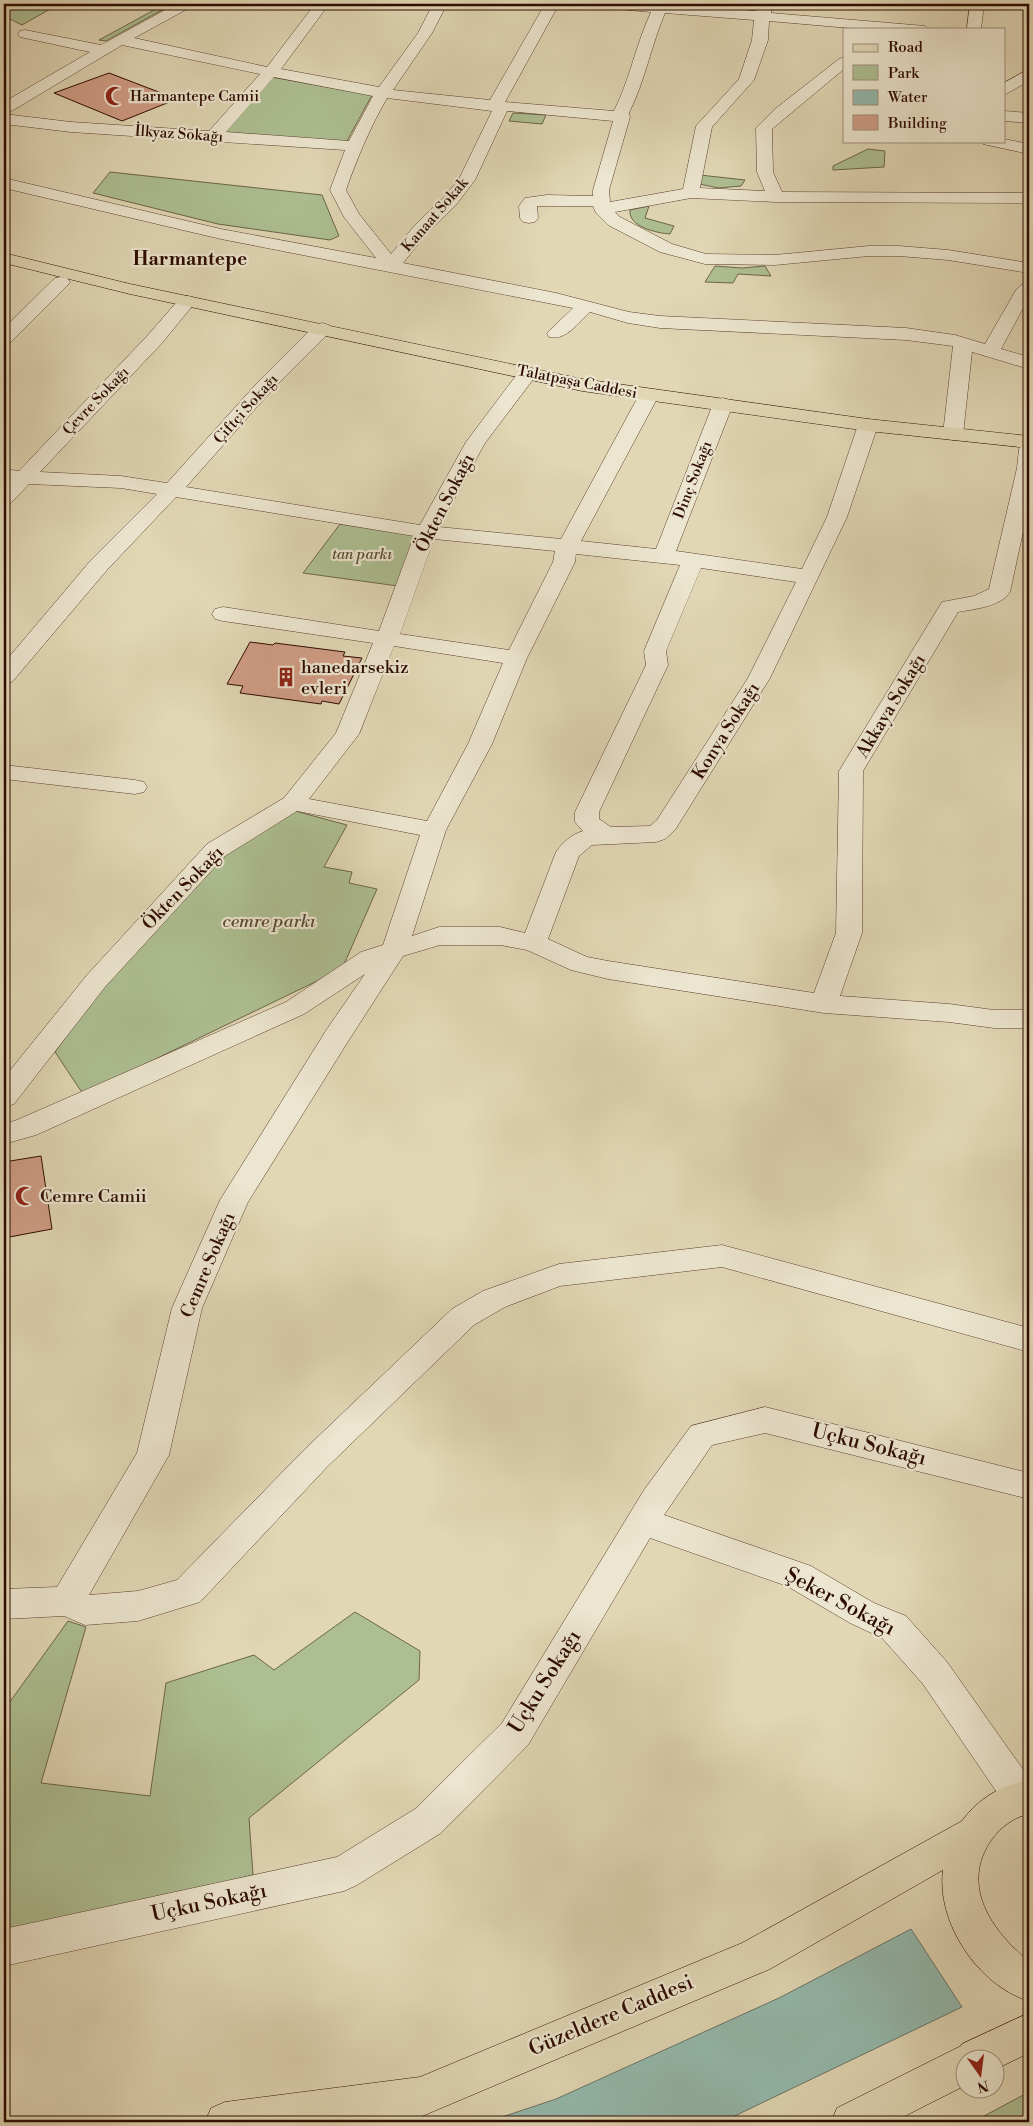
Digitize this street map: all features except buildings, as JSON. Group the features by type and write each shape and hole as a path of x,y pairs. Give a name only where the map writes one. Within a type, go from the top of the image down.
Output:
{"main road":[{"name":"Talatpaşa Caddesi","path":"4,258 130,289 582,385 868,425 1029,442"},
{"name":"Talatpaşa Caddesi","path":"4,272 61,282 130,289"},
{"path":"1025,1798 993,1811 972,1834 961,1864 961,1896 973,1929 995,1959 1029,1982"},
{"name":"Güzeldere Caddesi","path":"224,2122 420,2097 756,1956 972,1834"},
{"path":"996,2048 1029,2032"},
{"path":"851,2122 956,2069"}],"street":[{"path":"4,109 120,40 186,4"},
{"path":"213,137 304,32 322,4"},
{"path":"391,266 339,194 344,172 382,94 425,33 440,4"},
{"name":"Kanaat Sokak","path":"391,266 421,229 450,201 467,180 497,107 552,4"},
{"path":"608,4 764,10 913,28"},
{"path":"974,28 977,4"},
{"path":"660,6 648,35 645,54 632,92 621,113 622,117 601,190 602,205 614,221 666,248 705,259 775,260 869,251 899,251 958,256 1029,268"},
{"path":"691,193 700,146 707,122 746,80 760,40 764,10"},
{"path":"25,34 104,50"},
{"path":"120,40 382,94 497,107 622,117"},
{"path":"776,197 765,172 764,128 781,112 843,63"},
{"path":"1006,89 1029,74"},
{"path":"1006,116 1029,118"},
{"name":"İlkyaz Sokağı","path":"4,119 71,127 356,146"},
{"path":"994,142 1029,149"},
{"path":"4,183 221,234 556,298 585,307 660,322 906,334 963,344 1029,363"},
{"path":"529,218 528,206 531,202 547,200 602,205 691,193 776,197 1029,198"},
{"path":"4,338 61,282"},
{"path":"990,351 1022,294 1029,287"},
{"name":"Çevre Sokağı","path":"4,499 14,476 155,339 187,301"},
{"path":"556,333 585,307"},
{"name":"Çiftçi Sokağı","path":"4,677 99,565 172,490 265,386 322,329"},
{"path":"953,434 963,344"},
{"name":"Ökten Sokağı","path":"4,1097 96,981 216,850 293,803 347,734 386,639 426,532 476,442 528,373"},
{"name":"Cemre Sokağı","path":"67,1601 152,1454 187,1308 235,1200 337,1036 395,949 434,830 480,744 516,658 564,562 568,547 648,395"},
{"name":"Dinç Sokağı","path":"664,556 723,404"},
{"name":"Konya Sokağı","path":"534,943 568,852 584,838 606,835 656,834 666,825 759,678 837,517 868,425"},
{"name":"Akkaya Sokağı","path":"824,1004 849,933 851,771 950,607 980,601 999,592 1027,468 1029,449"},
{"path":"14,476 121,482 426,532 664,556 809,577"},
{"path":"606,835 587,822 587,812 657,665 655,651 693,560"},
{"path":"223,614 516,658"},
{"path":"4,772 135,787"},
{"path":"293,803 434,830"},
{"path":"4,1134 26,1128 295,1008 370,958 439,936 500,936 534,943 580,964 608,970 824,1004 949,1013 994,1019 1029,1019"},
{"path":"4,1604 67,1601 85,1610 138,1606 188,1592 316,1458 463,1317 494,1299 522,1287 559,1275 722,1256 1029,1340"},
{"name":"Uçku Sokağı","path":"4,1948 344,1873 428,1821 515,1734 643,1522 702,1435 765,1420 1029,1486"},
{"name":"Şeker Sokağı","path":"643,1522 799,1576 862,1613 894,1627 935,1673 1025,1798"}],"green space":[{"path":"4,4 59,4 22,25 4,16"},
{"path":"165,4 171,5 106,41 99,40"},
{"path":"260,75 372,95 346,143 214,132"},
{"path":"513,113 546,115 542,124 509,121"},
{"path":"868,149 885,151 884,167 833,170 833,166"},
{"path":"110,172 322,195 339,236 330,240 218,224 93,193"},
{"path":"700,175 745,180 741,186 719,188 699,184"},
{"path":"649,206 645,218 674,226 670,234 644,228 634,221 630,210"},
{"path":"715,266 742,268 765,266 771,276 738,274 733,283 705,282"},
{"name":"tan parkı","path":"340,524 416,535 398,586 303,573"},
{"name":"cemre parkı","path":"295,811 347,825 324,867 352,872 349,883 377,889 342,969 83,1094 55,1052 103,986 228,853"},
{"path":"355,1612 420,1651 419,1680 249,1818 253,1875 36,1929 4,1944 4,1710 68,1621 86,1627 41,1783 150,1796 166,1683 254,1655 274,1670"},
{"path":"1029,2092 1029,2122 973,2122"}],"water":[{"path":"911,1929 962,2007 722,2122 487,2122 556,2099 779,1998"}],"place":[{"name":"Harmantepe Camii","path":"115,96"},
{"name":"hanedarsekiz evleri","path":"286,677"},
{"name":"Cemre Camii","path":"25,1196"}],"district":[{"name":"Harmantepe","path":"190,259"}]}
